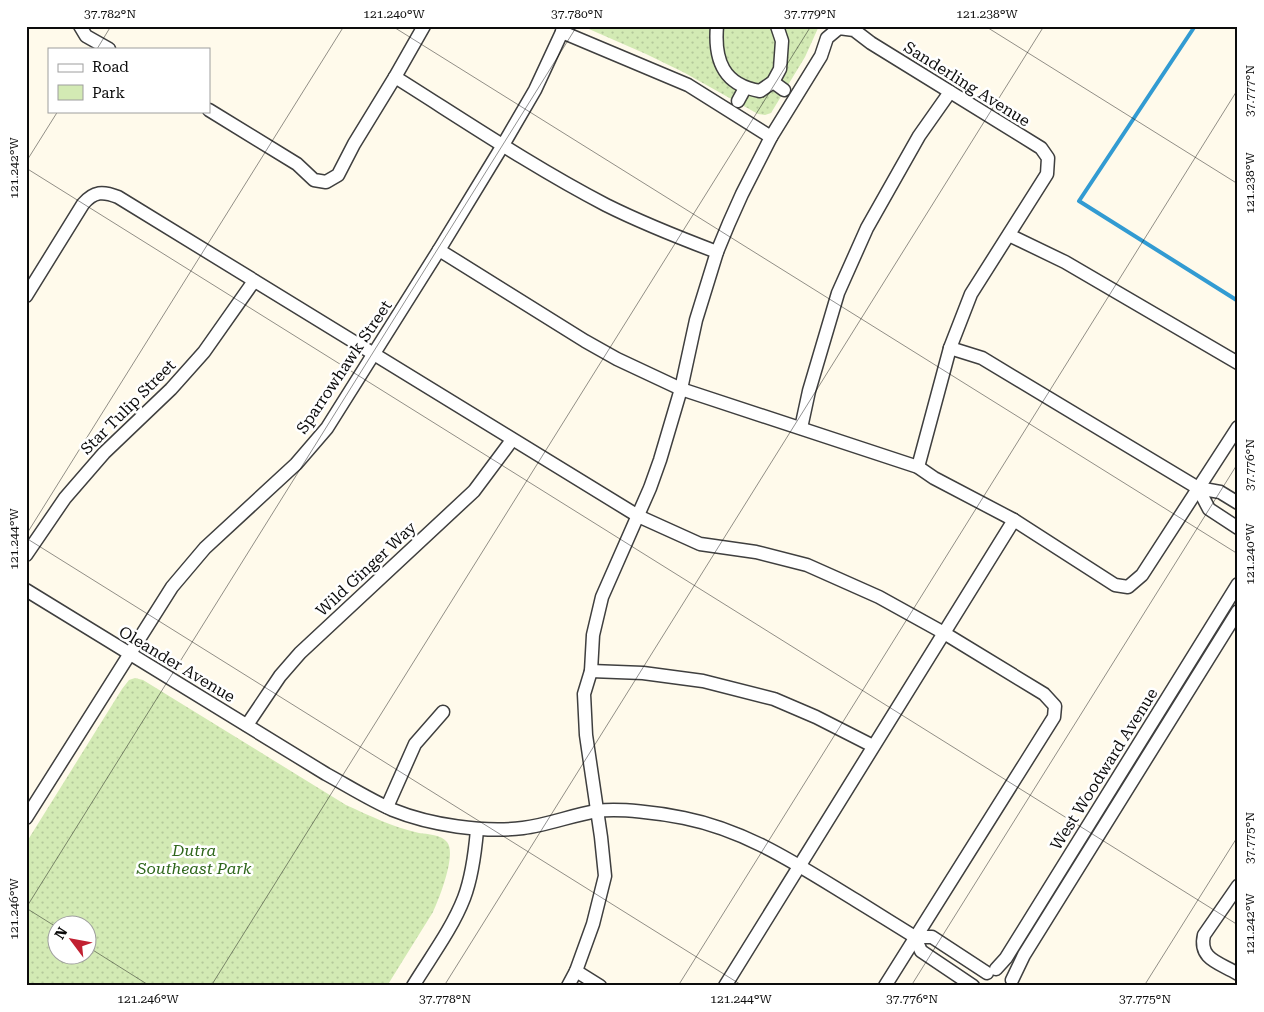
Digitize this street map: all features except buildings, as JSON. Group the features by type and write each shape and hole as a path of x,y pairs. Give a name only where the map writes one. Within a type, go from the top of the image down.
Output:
{"street":[{"path":"80,26 86,36 107,48"},
{"path":"210,111 297,164 314,180 326,182 338,175 354,144 424,26"},
{"path":"717,26 716,49 725,72 745,88 760,91 773,82 780,69 782,41 778,26"},
{"name":"Sanderling Avenue","path":"771,137 820,56 827,38 839,28 854,30 871,43 1041,148 1048,158 1047,174 1009,235"},
{"path":"563,29 688,85 771,137 742,194 717,252 696,320 681,389 658,467 602,597 593,635 591,671 584,694 584,702 586,735 598,811 605,876 593,924 576,971 568,986"},
{"name":"Sparrowhawk Street","path":"26,818 172,587 205,548 296,464 327,428 503,145 535,90 563,29"},
{"path":"395,77 503,145 606,205 661,230 717,252"},
{"path":"773,82 784,90"},
{"path":"738,101 745,88"},
{"path":"802,428 808,391 838,293 867,228 919,136 950,92"},
{"path":"26,296 88,198 106,192 132,205 638,516 700,544 756,552 807,565 879,597 944,632 1044,694 1055,706 1054,717 885,986"},
{"path":"918,467 950,348 971,294 1009,235 1065,262 1238,363"},
{"path":"439,250 617,359 681,389 918,467 934,478 1014,520 1115,585 1128,587 1142,575 1238,427"},
{"name":"Star Tulip Street","path":"26,556 65,498 104,452 171,389 204,352 254,281"},
{"path":"950,348 982,358 1198,488 1220,492 1238,503"},
{"name":"Wild Ginger Way","path":"247,725 280,676 300,653 474,491 512,440"},
{"path":"1198,488 1209,509 1238,528"},
{"path":"725,986 1014,520"},
{"name":"West Woodward Avenue","path":"979,986 980,980 1011,950 1238,584"},
{"name":"Oleander Avenue","path":"26,590 311,765 387,807 430,820 477,830 522,828 598,811 630,811 683,818 724,828 760,843 800,865 915,936"},
{"name":"West Woodward Avenue","path":"1012,983 1024,956 1052,909 1238,611"},
{"path":"591,671 643,673 703,681 765,697 816,718 873,746"},
{"path":"387,807 415,744 443,712"},
{"path":"413,986 452,923 463,900 473,859 477,830"},
{"path":"1238,886 1204,935 1202,941 1204,953 1209,958 1238,974"},
{"path":"915,936 932,936 991,971 1005,973 1012,983"},
{"path":"915,936 921,951 973,986"},
{"path":"576,971 600,986"}],"green space":[{"path":"582,26 819,26 805,57 771,113 765,115 758,114 685,73 646,54"},
{"name":"Dutra Southeast Park","path":"135,678 143,680 346,805 409,831 438,836 447,842 450,848 449,866 436,906 387,986 26,986 26,843 129,680"}],"waterway":[{"path":"1195,26 1079,201 1238,301"}]}
